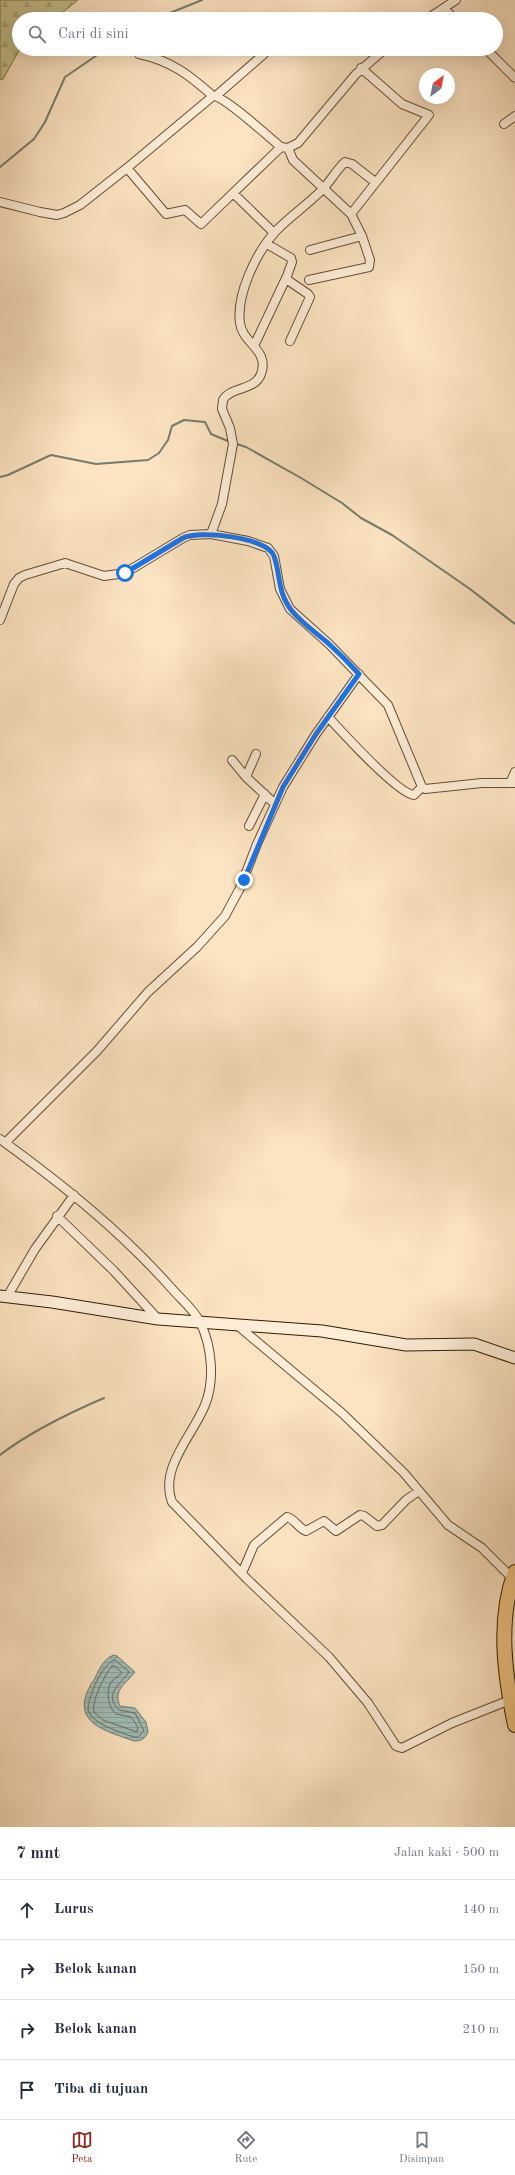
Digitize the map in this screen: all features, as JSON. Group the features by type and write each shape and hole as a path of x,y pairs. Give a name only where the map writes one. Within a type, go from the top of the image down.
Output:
{"highway":[{"path":"514,1575 504,1634 505,1665 515,1725"},
{"path":"515,1626 515,1668"}],"street":[{"path":"438,12 456,0"},
{"path":"444,8 448,12"},
{"path":"147,56 164,60 186,72 285,148 293,160 351,214 362,236 370,260 369,267 309,280"},
{"path":"0,202 58,215 80,205 127,168 262,56"},
{"path":"127,168 166,214 185,210 202,224 233,193 285,148 298,143 361,68 376,56"},
{"path":"493,56 515,77"},
{"path":"351,214 429,115 402,104 361,68"},
{"path":"504,124 515,116"},
{"path":"211,534 222,504 233,442 222,409 223,400 229,394 253,384 262,373 262,358 240,327 240,310 248,278 274,233 323,189 345,162 352,164 375,182"},
{"path":"233,193 274,233"},
{"path":"310,250 362,236"},
{"path":"254,346 292,262 291,258 267,244"},
{"path":"286,278 310,297 290,341"},
{"path":"0,620 14,584 19,578 25,575 64,563 104,576 125,573 186,536 211,534 248,541 268,548 274,556 280,589 290,609 359,674 388,704 422,787 426,789 482,782 512,783 515,772"},
{"path":"359,674 328,717 286,782 240,888 225,916 197,947 148,992 97,1051 3,1141 74,1195 135,1250 166,1282 200,1322 210,1356 210,1390 201,1415 171,1470 168,1489 172,1502 242,1573 330,1657 368,1703 398,1747 402,1748 452,1723 510,1700"},
{"path":"328,717 385,775 408,793 414,795 422,787"},
{"path":"246,778 256,754"},
{"path":"232,760 246,778 276,804"},
{"path":"249,826 265,794"},
{"path":"74,1195 57,1216 4,1297 52,1302 158,1319 322,1331 406,1345 474,1344 515,1358"},
{"path":"57,1216 120,1276 158,1319"},
{"path":"237,1325 342,1413 404,1473 448,1525 482,1548 514,1575"},
{"path":"242,1573 254,1545 286,1517 292,1519 306,1531 324,1521 336,1531 360,1515 364,1516 377,1526 382,1526 406,1500 419,1491"}],"green space":[{"path":"0,0 78,0 63,12 12,12 12,56 16,56 3,79 0,80"}],"water":[{"path":"113,1655 117,1656 135,1672 119,1691 118,1700 120,1706 135,1708 146,1722 148,1732 141,1740 134,1741 102,1729 94,1724 84,1709 85,1699 90,1685 104,1662"}],"waterway":[{"path":"172,12 202,0"},
{"path":"0,167 34,139 45,122 65,77 96,56"},
{"path":"0,477 8,475 51,455 96,464 148,460 159,453 168,440 172,426 184,420 205,422 211,434 230,442"},
{"path":"234,443 246,447 301,478 342,503 361,518 392,535 470,589 515,624"},
{"path":"0,1455 24,1438 77,1410 104,1398"}],"route":[{"path":"125,573 190,535 211,534 265,546 274,556 280,589 290,609 329,644 359,674 316,734 283,787 257,844 244,880"}]}
